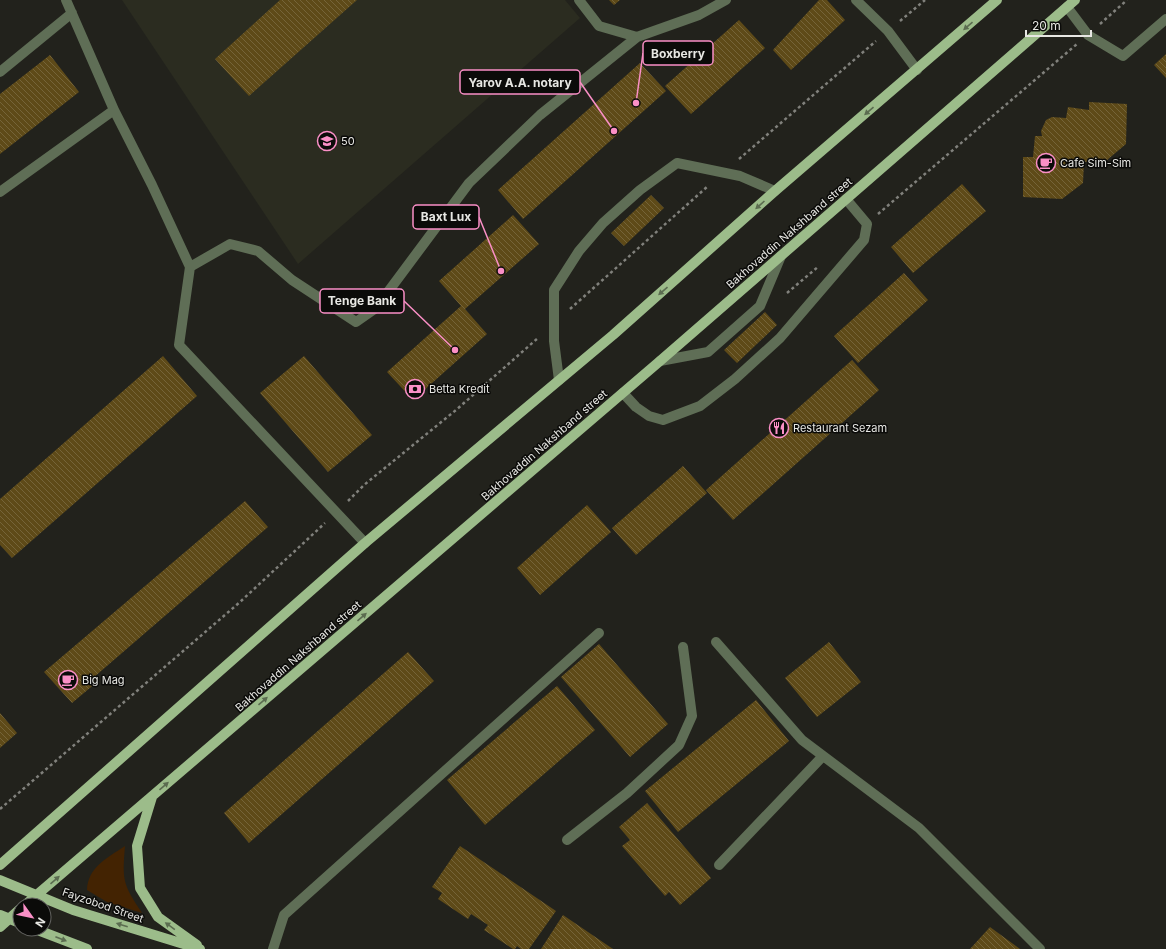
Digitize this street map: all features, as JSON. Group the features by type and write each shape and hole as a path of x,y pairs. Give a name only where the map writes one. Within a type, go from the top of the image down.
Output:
{"main road":[{"path":"0,865 365,543 624,325 775,191 997,0"},
{"name":"Bakhovaddin Nakshband street","path":"35,897 623,393 1071,4"},
{"path":"152,796 136,846 140,888 158,917 201,949"},
{"name":"Fayzobod Street","path":"0,880 73,910 201,949"},
{"path":"0,926 4,917"},
{"path":"52,936 87,949"}],"street":[{"path":"66,0 114,110 152,185 190,267 179,345 365,543"},
{"path":"579,0 599,26 637,37"},
{"path":"190,267 230,244 258,251 292,280 356,322 376,308 469,183 540,115 637,37 699,15 726,0"},
{"path":"856,0 888,31 917,70"},
{"path":"1071,4 1088,35 1123,56 1166,19"},
{"path":"0,72 72,13"},
{"path":"0,192 114,110"},
{"path":"559,380 554,341 554,290 579,251 603,223 640,190 677,163 740,176 775,191"},
{"path":"623,393 636,407 649,416 663,420 700,406 735,379 780,338 864,240 867,224 846,199"},
{"path":"660,361 708,352 760,306 781,256"},
{"path":"273,949 284,915 599,632"},
{"path":"716,642 802,740 920,828 1040,949"},
{"path":"567,840 627,793 679,745 692,716 683,647"},
{"path":"719,865 823,756"}],"path":[{"path":"737,161 925,0"},
{"path":"867,224 1127,0"},
{"path":"570,310 713,182"},
{"path":"787,293 822,263"},
{"path":"0,809 240,602 364,485 456,410 541,336"}],"shaded area":[{"name":"50","path":"122,0 565,0 580,18 298,264"},
{"path":"125,846 125,882 142,913 107,902 87,890 88,882 95,869 105,859"}],"building":[{"path":"280,0 357,0 249,96 215,59"},
{"path":"609,0 620,0 614,5"},
{"path":"819,0 827,0 845,20 791,70 773,50"},
{"path":"739,20 765,48 691,114 665,86"},
{"path":"1166,54 1166,78 1154,65"},
{"path":"50,55 79,92 0,154 0,94"},
{"path":"640,63 666,91 523,219 498,190"},
{"path":"1089,102 1127,104 1126,144 1106,161 1084,162 1083,183 1062,199 1023,197 1023,157 1033,157 1035,136 1042,136 1041,131 1046,120 1052,117 1066,118 1068,107 1089,110"},
{"path":"962,184 986,211 913,273 891,247"},
{"path":"651,195 664,208 624,246 611,233"},
{"path":"513,215 539,244 465,309 487,334 413,400 387,372 461,306 439,281"},
{"path":"904,273 928,300 858,363 834,336"},
{"path":"765,312 777,325 737,363 724,350"},
{"path":"163,356 197,396 12,558 0,545 0,499"},
{"path":"304,356 372,435 328,472 260,393"},
{"path":"852,360 879,390 733,520 706,490"},
{"path":"683,466 707,493 636,555 612,528"},
{"path":"245,501 268,527 93,678 97,682 72,703 44,672"},
{"path":"587,505 611,532 540,595 517,568"},
{"path":"829,642 861,682 817,717 785,678"},
{"path":"599,644 668,724 630,757 561,677"},
{"path":"408,652 434,681 249,843 224,813"},
{"path":"557,686 595,730 485,825 447,780"},
{"path":"756,700 789,741 678,832 645,791"},
{"path":"0,713 17,733 0,748"},
{"path":"647,803 711,878 680,905 669,892 665,896 622,846 630,840 619,827"},
{"path":"460,846 556,911 529,949 521,949 517,946 513,949 484,930 488,925 471,914 468,919 438,899 442,893 432,887"},
{"path":"563,915 613,949 541,949"},
{"path":"990,927 1020,949 970,949"}],"place":[{"name":"Boxberry","path":"636,103"},
{"name":"Yarov A.A. notary","path":"614,131"},
{"name":"50","path":"327,141"},
{"name":"Cafe Sim-Sim","path":"1046,163"},
{"name":"Baxt Lux","path":"501,271"},
{"name":"Tenge Bank","path":"455,350"},
{"name":"Betta Kredit","path":"415,389"},
{"name":"Restaurant Sezam","path":"779,428"},
{"name":"Big Mag","path":"68,680"}]}
